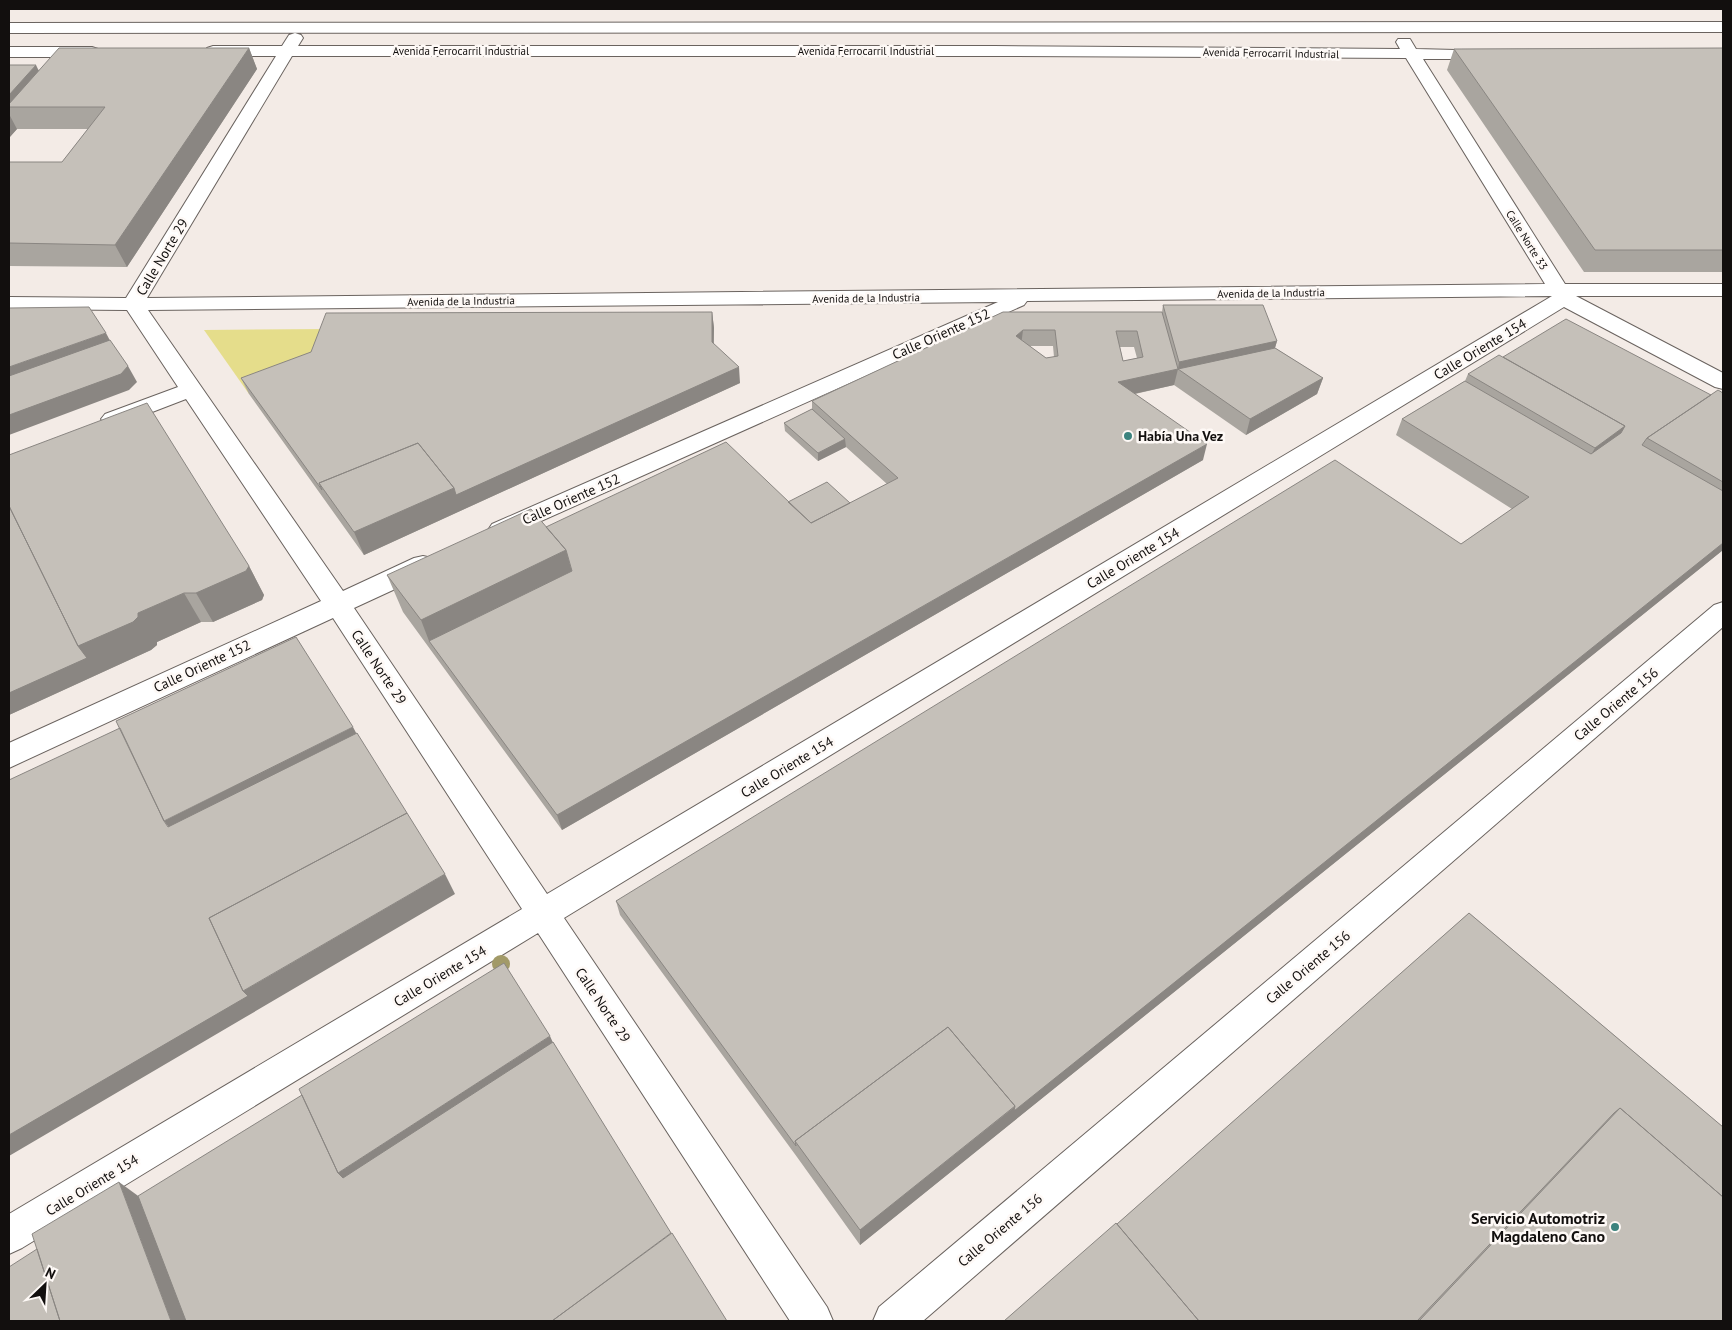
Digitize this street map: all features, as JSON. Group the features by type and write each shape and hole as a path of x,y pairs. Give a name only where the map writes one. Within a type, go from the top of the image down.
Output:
{"street":[{"name":"Calle Norte 29","path":"312,9 132,304 337,603 813,1321"},
{"name":"Avenida Ferrocarril Industrial","path":"9,28 301,26 1723,26"},
{"path":"988,27 994,51"},
{"name":"Calle Norte 33","path":"1396,27 1560,294"},
{"name":"Avenida Ferrocarril Industrial","path":"198,51 994,51 1509,54"},
{"path":"9,52 108,52"},
{"name":"Avenida de la Industria","path":"9,303 132,304 1027,296 1560,294 1723,290"},
{"path":"1560,294 1723,382"},
{"name":"Calle Oriente 154","path":"9,1235 543,914 1560,294"},
{"name":"Calle Oriente 152","path":"482,539 1027,296"},
{"path":"90,428 190,390"},
{"name":"Calle Oriente 152","path":"9,756 337,603 446,555"},
{"name":"Calle Oriente 156","path":"893,1321 1723,612"}],"shaded area":[{"path":"332,329 317,368 249,394 204,330"}],"building":[{"path":"59,48 249,48 115,245 9,243 9,162 62,162 105,107 9,107 9,104"},
{"path":"1723,48 1723,250 1595,250 1454,49"},
{"path":"9,65 36,65 9,95"},
{"path":"1163,305 1263,305 1277,341 1179,362"},
{"path":"89,307 106,333 9,367 9,308"},
{"path":"712,312 712,342 739,367 456,495 454,488 418,443 319,483 322,490 241,378 311,352 326,313"},
{"path":"1003,312 1162,312 1178,369 1118,382 1207,444 557,815 429,641 572,571 566,550 546,527 726,442 811,523 898,478 812,401","holes":["1023,330 1055,330 1058,356 1046,358 1016,336","1116,331 1137,331 1143,357 1123,361"]},
{"path":"1566,319 1711,395 1647,438 1642,445 1723,491 1723,543 1014,1111 1015,1106 948,1027 795,1141 796,1146 616,901 1335,460 1461,544 1529,497 1402,419 1465,381 1591,454 1621,433 1625,426 1503,357"},
{"path":"110,340 128,366 121,374 9,415 9,376"},
{"path":"1275,348 1323,378 1250,419 1178,369"},
{"path":"1499,355 1625,426 1595,448 1468,374"},
{"path":"1718,390 1723,393 1723,482 1647,438"},
{"path":"147,403 249,566 246,571 196,593 184,593 138,613 138,617 133,622 78,646 9,506 9,455"},
{"path":"812,409 845,439 818,453 784,423"},
{"path":"418,443 454,488 354,532 319,483"},
{"path":"827,482 850,503 811,523 788,502"},
{"path":"9,506 78,646 87,658 9,693"},
{"path":"531,509 566,550 421,620 387,575"},
{"path":"296,637 353,727 164,821 116,721"},
{"path":"120,728 168,827 357,733 407,813 209,918 243,991 248,996 9,1135 9,780"},
{"path":"407,813 445,874 243,991 209,918"},
{"path":"1469,913 1723,1127 1723,1197 1620,1108 1417,1321 1199,1321 1117,1224"},
{"path":"504,963 550,1036 338,1173 299,1089"},
{"path":"948,1027 1015,1106 860,1230 795,1141"},
{"path":"553,1042 671,1233 552,1321 186,1321 138,1196 302,1095 338,1173 343,1178"},
{"name":"Servicio Automotriz Magdaleno Cano","path":"1620,1108 1723,1197 1723,1321 1419,1321"},
{"path":"119,1182 171,1321 60,1321 32,1234"},
{"path":"1116,1223 1199,1321 1004,1321"},
{"path":"672,1233 727,1321 552,1321"},
{"path":"37,1249 60,1321 9,1321 9,1267"}],"place":[{"name":"Había Una Vez","path":"1128,436"},
{"name":"Servicio Automotriz Magdaleno Cano","path":"1615,1227"}]}
